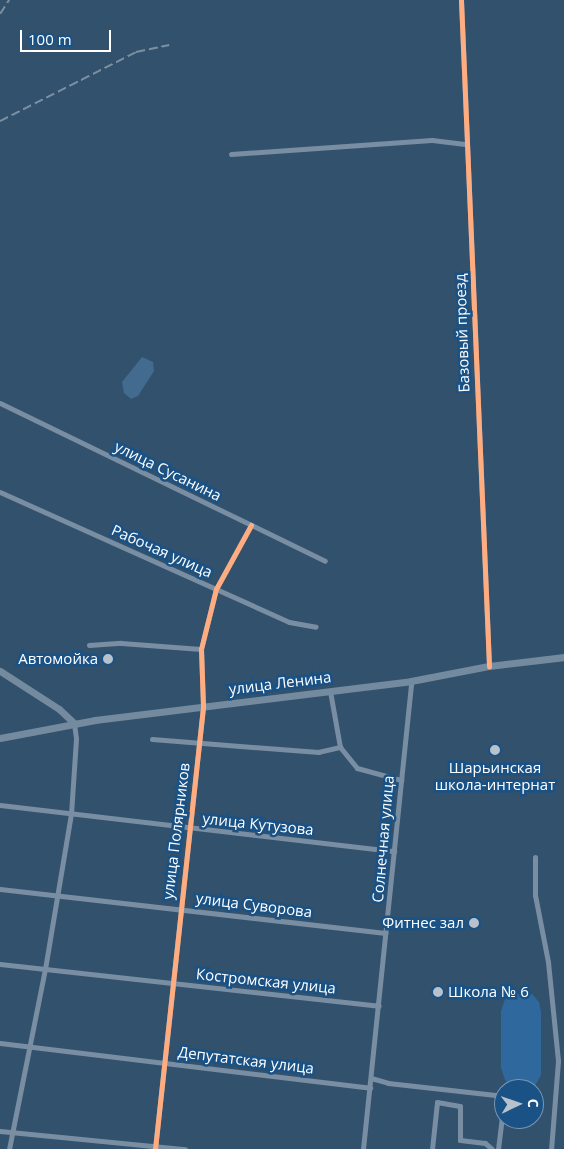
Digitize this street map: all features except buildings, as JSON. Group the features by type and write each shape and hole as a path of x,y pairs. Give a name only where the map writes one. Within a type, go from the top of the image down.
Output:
{"street":[{"name":"Базовый проезд","path":"461,0 489,666"},
{"path":"231,154 432,140 467,144"},
{"name":"улица Сусанина","path":"0,403 325,561"},
{"name":"Рабочая улица","path":"0,492 289,622 316,627"},
{"name":"улица Полярников","path":"155,1148 203,706 201,649 216,589 251,525"},
{"path":"89,645 121,643 201,649"},
{"name":"улица Ленина","path":"0,738 74,723 411,681 489,666 564,657"},
{"path":"0,671 59,708 74,723 76,738 71,814 46,969 9,1149"},
{"name":"Солнечная улица","path":"363,1149 411,681"},
{"path":"330,691 340,747 357,768 401,780"},
{"path":"152,739 318,752 340,747"},
{"name":"улица Кутузова","path":"0,805 190,829 394,851"},
{"path":"535,857 535,895 548,962 558,1061 551,1149"},
{"name":"улица Суворова","path":"0,889 180,908 386,933"},
{"name":"Костромская улица","path":"0,964 379,1006"},
{"name":"Депутатская улица","path":"0,1043 370,1088"},
{"path":"371,1078 388,1083 494,1097"},
{"path":"432,1149 437,1102 460,1106 460,1140 485,1143 492,1149"},
{"path":"498,1149 500,1129"},
{"path":"0,1130 155,1148 185,1149"}],"shaded area":[{"path":"142,357 153,362 154,371 138,396 131,399 124,393 122,382"},
{"path":"512,994 532,994 539,1002 541,1012 541,1075 539,1079 505,1079 501,1068 501,1011 505,999"}],"railway":[{"path":"0,14 9,0"},
{"path":"0,121 136,52 169,45"}],"cycle path":[{"path":"461,0 489,666"},
{"path":"155,1149 203,706 201,649 216,589 251,525"}],"place":[{"name":"Автомойка","path":"108,659"},
{"name":"Шарьинская школа-интернат","path":"495,750"},
{"name":"Фитнес зал","path":"474,923"},
{"name":"Школа № 6","path":"438,992"}]}
